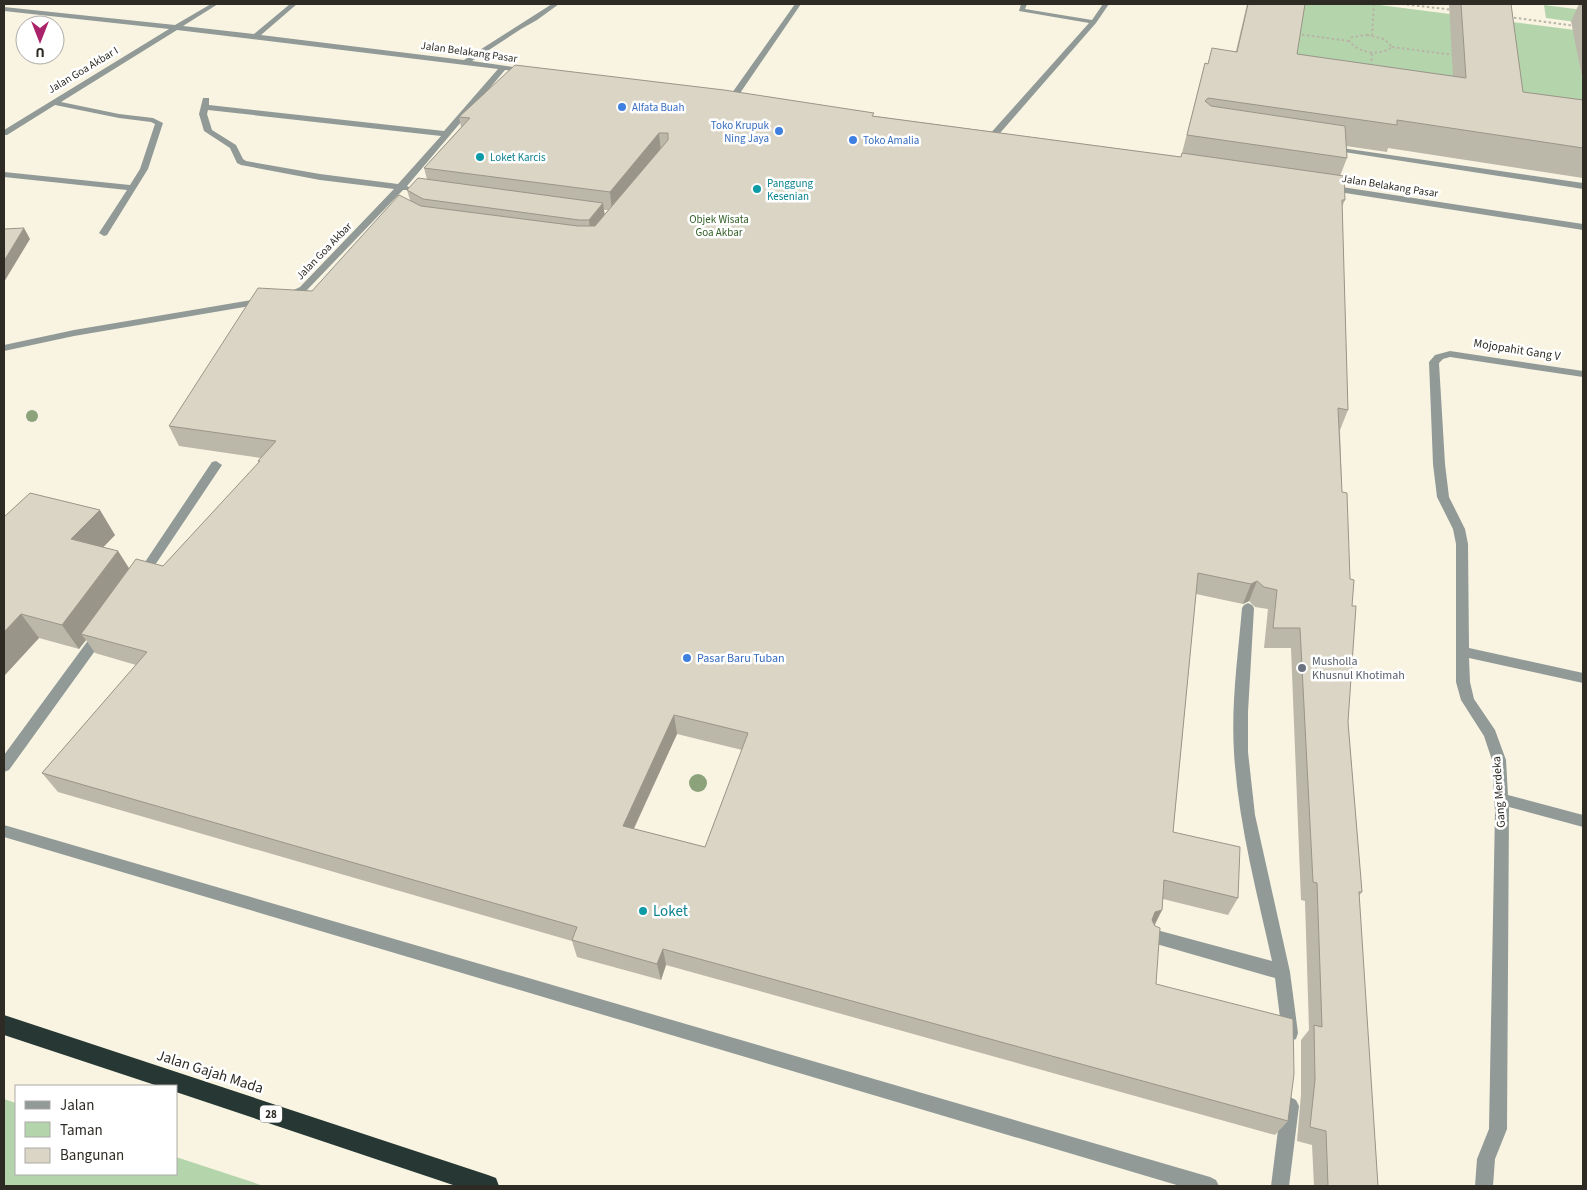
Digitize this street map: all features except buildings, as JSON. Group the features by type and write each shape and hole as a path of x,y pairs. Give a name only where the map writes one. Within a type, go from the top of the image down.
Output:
{"highway":[{"name":"Jalan Gajah Mada","path":"4,1025 488,1186"}],"street":[{"path":"37,12 53,4"},
{"name":"Jalan Goa Akbar I","path":"4,133 215,4"},
{"path":"256,36 294,4"},
{"path":"466,62 556,4"},
{"path":"731,100 798,4"},
{"path":"1024,4 1020,10 1094,22"},
{"path":"991,138 1094,22 1106,4"},
{"name":"Jalan Belakang Pasar","path":"4,9 256,36 541,73"},
{"name":"Jalan Goa Akbar","path":"4,348 74,333 276,299 303,290 393,201 400,188 503,68"},
{"path":"722,98 741,101"},
{"path":"52,102 159,122 149,158 133,188 104,232"},
{"path":"418,190 320,177 244,163 240,161 233,147 208,130 204,122 205,103 447,134"},
{"path":"981,137 1000,140"},
{"path":"1320,146 1583,186"},
{"path":"4,175 133,188"},
{"name":"Jalan Belakang Pasar","path":"1320,187 1583,227"},
{"name":"Mojopahit Gang V","path":"1446,354 1473,356 1583,374"},
{"name":"Gang Merdeka","path":"1446,354 1434,362 1439,464 1444,497 1457,524 1462,544 1463,682 1468,700 1490,734 1499,760 1501,800 1498,1129 1494,1144 1484,1163 1484,1186"},
{"path":"132,590 216,465"},
{"path":"1248,608 1240,752 1248,815 1282,972 1291,1046"},
{"path":"4,766 108,622"},
{"path":"1463,652 1583,678"},
{"path":"1501,800 1583,821"},
{"path":"4,831 1210,1186"},
{"path":"1153,936 1282,972"},
{"path":"1280,1186 1292,1089"}],"path":[{"path":"1372,36 1374,4"},
{"path":"1402,4 1459,11"},
{"path":"1507,17 1583,27"},
{"path":"1289,33 1349,41 1359,49 1372,52 1388,51 1392,47"},
{"path":"1349,41 1356,36 1372,36 1384,39 1392,47 1462,56"},
{"path":"1371,69 1372,52"}],"green space":[{"path":"1302,4 1372,4 1583,31 1577,50 1583,83 1583,129 1288,86"},
{"path":"1544,5 1583,10 1583,23 1546,18"},
{"path":"4,1099 15,1103 15,1175 178,1175 178,1158 264,1186 4,1186"}],"place":[{"name":"Alfata Buah","path":"622,107"},
{"name":"Toko Krupuk Ning Jaya","path":"779,131"},
{"name":"Toko Amalia","path":"853,140"},
{"name":"Loket Karcis","path":"480,157"},
{"name":"Panggung Kesenian","path":"757,189"},
{"name":"Pasar Baru Tuban","path":"687,658"},
{"name":"Musholla Khusnul Khotimah","path":"1302,668"},
{"name":"Loket","path":"643,911"}],"park label":[{"name":"Objek Wisata Goa Akbar","path":"719,225"}]}
